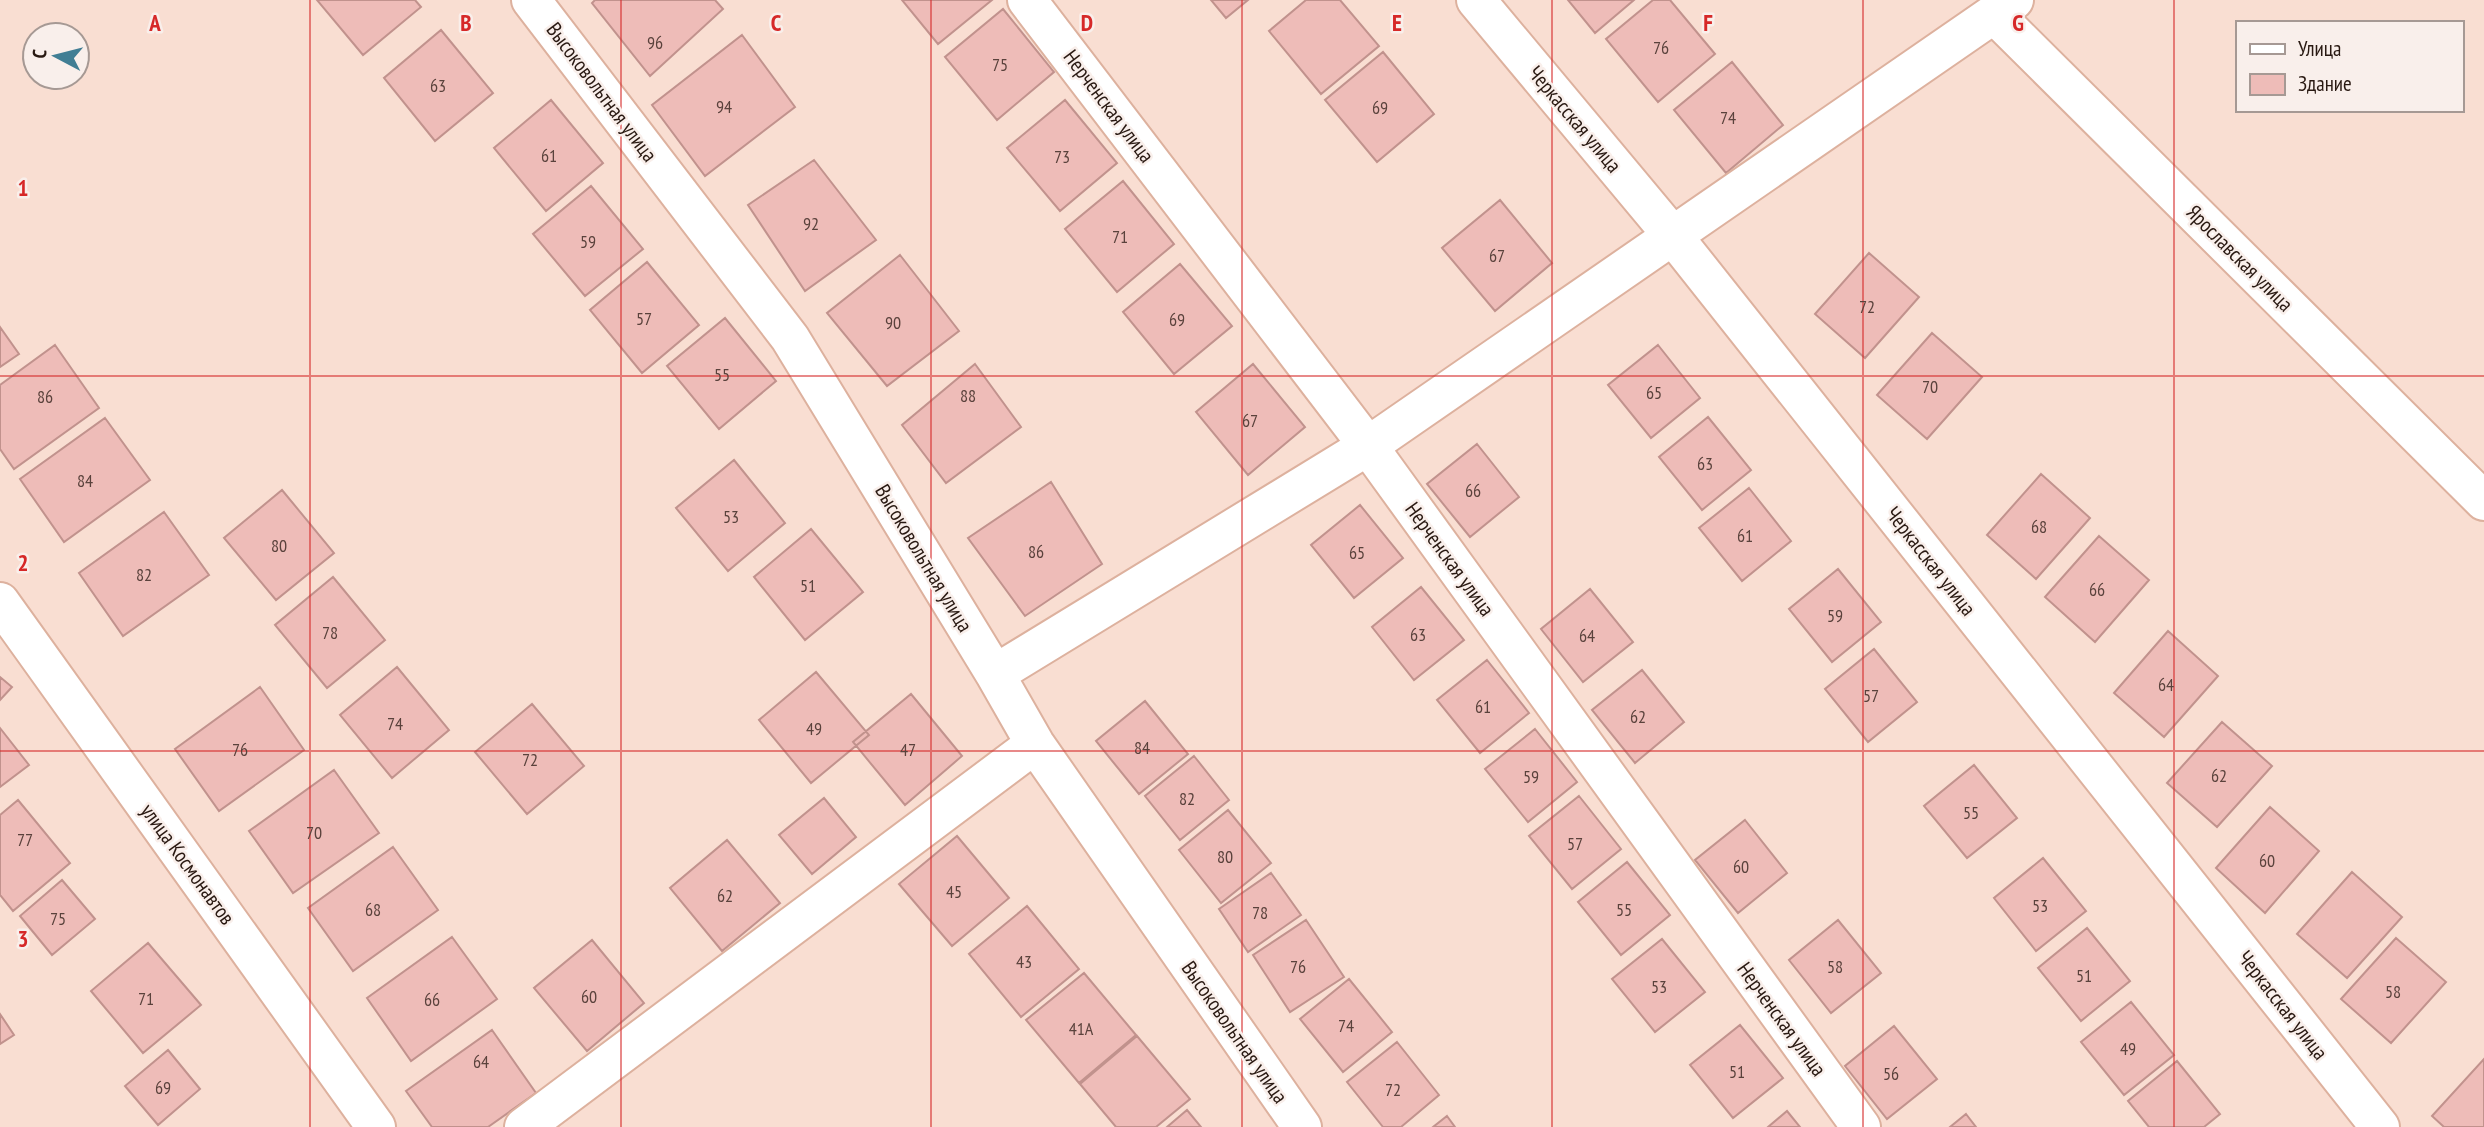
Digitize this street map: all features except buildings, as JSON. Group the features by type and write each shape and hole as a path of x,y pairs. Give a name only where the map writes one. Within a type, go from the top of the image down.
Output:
{"street":[{"name":"Высоковольтная улица","path":"531,0 790,338 1035,744 1302,1127"},
{"name":"Нерченская улица","path":"1027,0 1368,446 1861,1127"},
{"name":"Черкасская улица","path":"1476,0 1673,236 2380,1127"},
{"path":"995,674 1368,446 2005,7"},
{"name":"Ярославская улица","path":"2005,7 2484,501"},
{"name":"улица Космонавтов","path":"0,601 376,1127"},
{"path":"524,1127 1035,744"}]}
